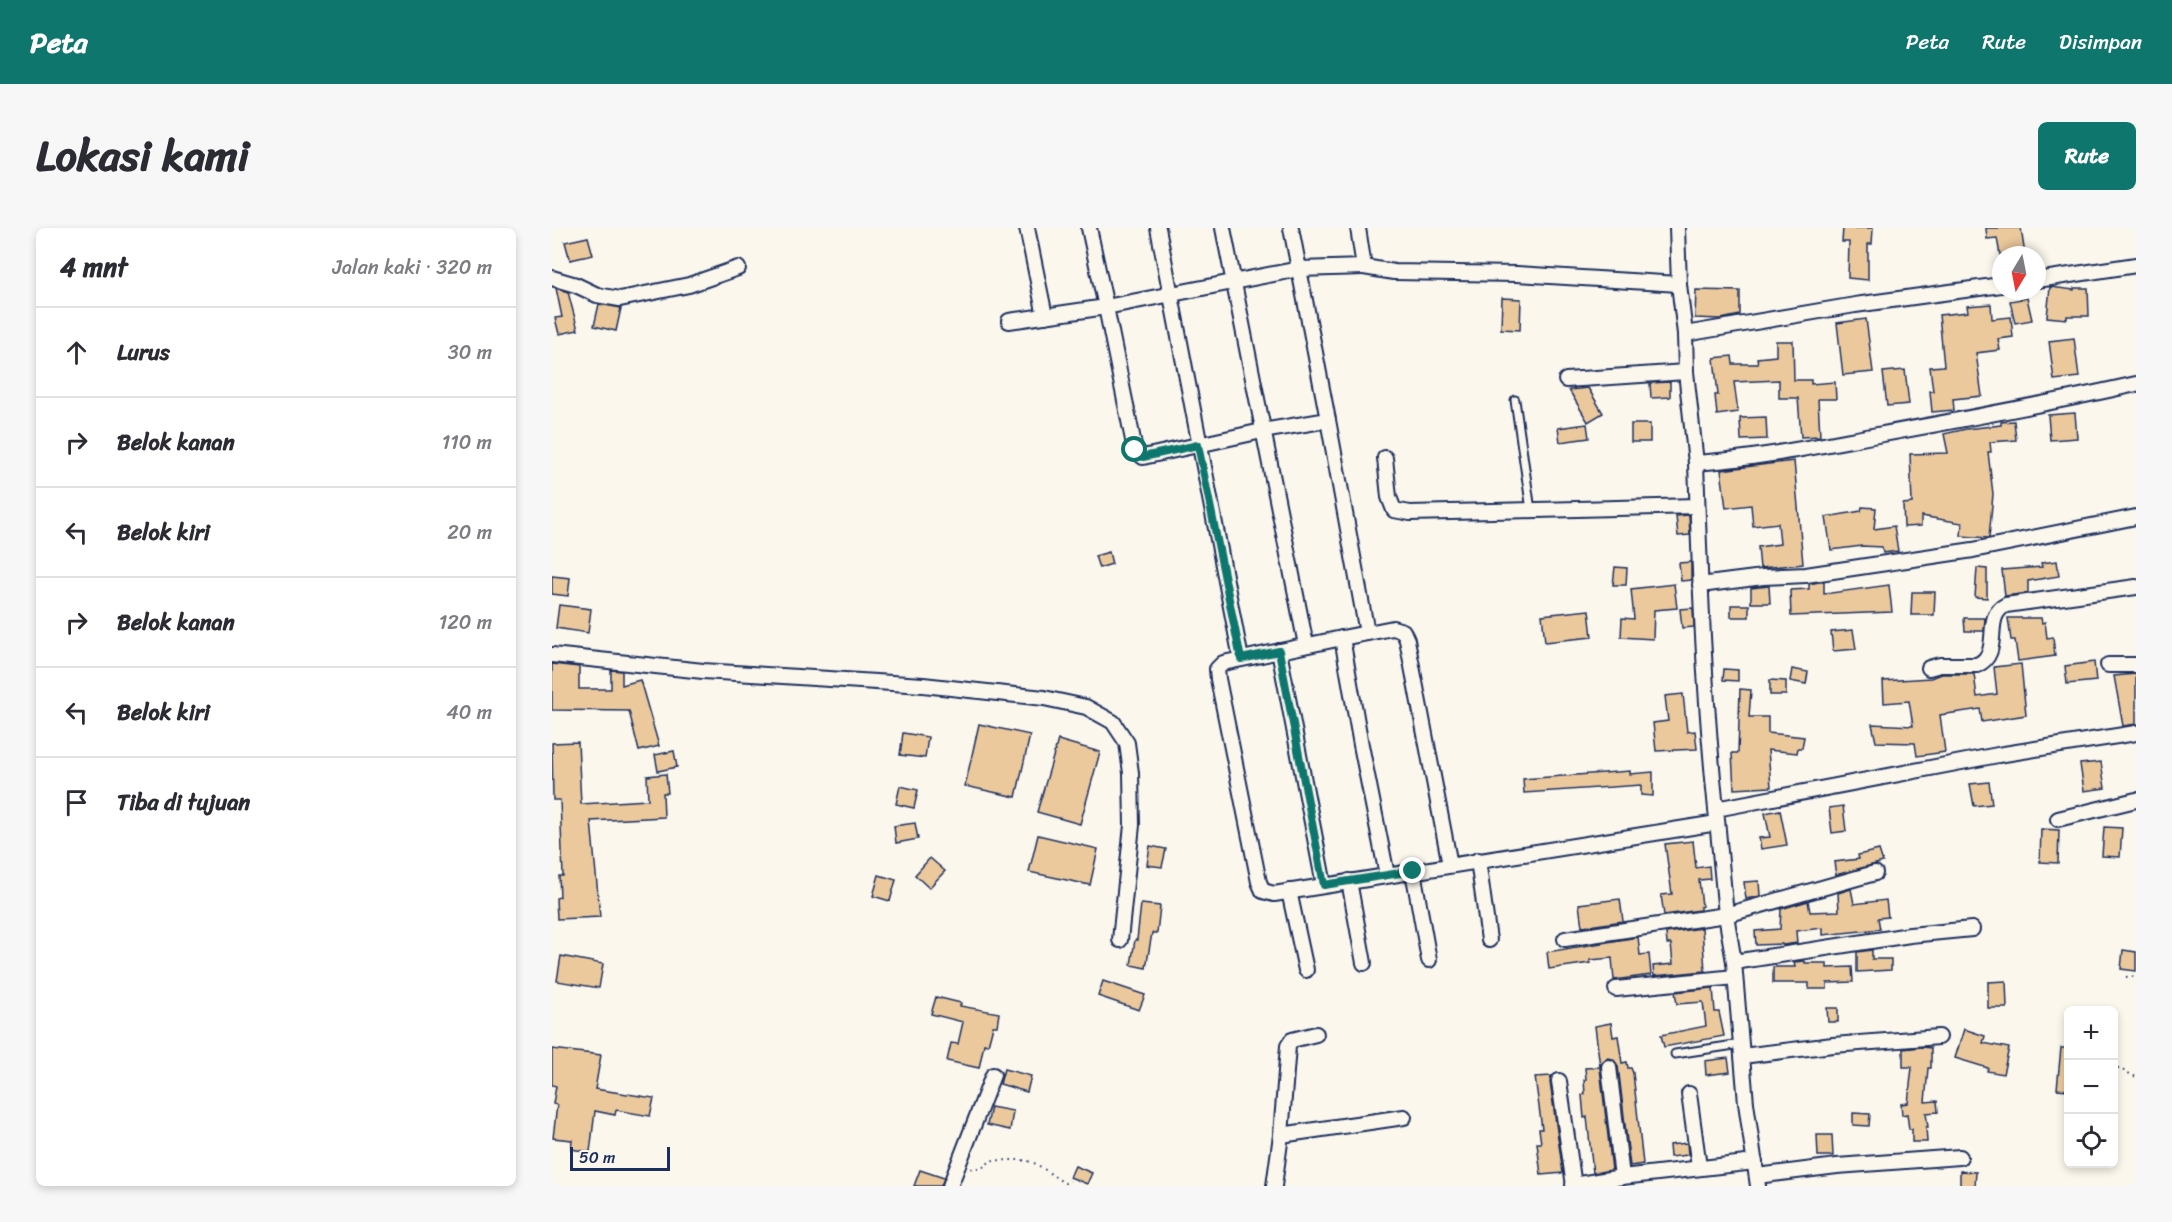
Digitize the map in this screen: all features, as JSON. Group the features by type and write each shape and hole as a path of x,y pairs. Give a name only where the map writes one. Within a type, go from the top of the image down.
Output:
{"street":[{"path":"1027,228 1045,316"},
{"path":"1089,228 1135,450 1143,457 1262,431 1328,420"},
{"path":"1158,228 1241,659"},
{"path":"1223,228 1232,283 1306,645"},
{"path":"1291,228 1367,633"},
{"path":"1358,228 1364,267"},
{"path":"1677,228 1686,372 1696,463 1708,738 1726,915 1734,962 1746,1103 1756,1175"},
{"path":"2046,279 2136,265"},
{"path":"1009,321 1106,307 1299,269 1364,267 1394,272 1517,274 1679,284"},
{"path":"552,278 576,285 597,295 620,299 689,285 738,268"},
{"path":"1685,334 1855,305 1992,286"},
{"path":"1566,380 1686,372"},
{"path":"1696,463 1763,455 1944,423 2136,384"},
{"path":"1385,458 1389,497 1394,510 1410,513 1697,506"},
{"path":"1700,585 1763,577 1806,575 1973,550 2136,517"},
{"path":"1929,668 1940,665 1982,663 1992,649 1995,615 2000,608 2006,605 2136,587"},
{"path":"1450,865 1407,640 1403,631 1393,628 1306,645 1223,663 1217,669 1259,882 1263,891 1274,894 1716,823"},
{"path":"1342,638 1387,875"},
{"path":"1279,651 1324,885"},
{"path":"552,655 703,671 923,685 1044,698 1086,707 1113,722 1127,743 1131,773 1132,825 1120,940"},
{"path":"2108,665 2136,665"},
{"path":"1716,809 1998,755 2136,733"},
{"path":"2058,819 2136,800"},
{"path":"1478,860 1489,940"},
{"path":"1413,871 1429,960"},
{"path":"1564,939 1726,915 1875,873"},
{"path":"1349,881 1364,963"},
{"path":"1289,891 1306,970"},
{"path":"1734,962 1910,935 1972,929"},
{"path":"1616,989 1735,977"},
{"path":"1274,1186 1281,1135 1288,1046 1292,1040 1316,1034"},
{"path":"1741,1050 1939,1037"},
{"path":"1609,1067 1622,1177"},
{"path":"950,1186 993,1075"},
{"path":"1559,1081 1574,1186 1699,1167 1756,1175 1837,1166 1960,1157"},
{"path":"1689,1094 1699,1167"},
{"path":"1281,1135 1404,1117"}],"lane":[{"path":"1515,400 1531,510"},
{"path":"1675,1054 1741,1050"}],"path":[{"path":"2126,977 2136,976"},
{"path":"2118,1068 2136,1077"},
{"path":"956,1170 983,1167 992,1160 1027,1161 1038,1165 1065,1183 1070,1181"}],"building":[{"path":"1843,228 1873,228 1872,244 1868,244 1868,280 1848,278 1849,242 1842,242"},
{"path":"1986,228 2021,228 2024,246 1998,246 1997,238 1987,239"},
{"path":"588,237 593,255 570,260 565,242"},
{"path":"2050,287 2074,290 2074,288 2088,288 2089,316 2067,316 2067,319 2047,317"},
{"path":"556,288 568,292 578,330 559,334 555,318 562,317"},
{"path":"1696,290 1740,291 1740,315 1721,319 1695,318"},
{"path":"1502,298 1521,299 1520,330 1501,329"},
{"path":"2027,300 2032,320 2015,323 2010,301"},
{"path":"599,304 621,308 616,331 594,326"},
{"path":"1991,304 1992,319 2011,317 2013,337 1998,339 2000,350 1976,353 1982,396 1953,399 1954,410 1932,412 1930,391 1933,391 1930,367 1944,366 1939,315 1968,312 1967,306"},
{"path":"1866,319 1873,372 1843,375 1837,323"},
{"path":"2074,338 2079,377 2054,380 2049,341"},
{"path":"1776,341 1793,341 1794,380 1811,380 1811,384 1835,382 1836,399 1818,399 1820,436 1801,437 1798,398 1779,398 1779,380 1734,382 1738,412 1717,415 1715,395 1718,395 1714,358 1732,356 1733,364 1758,364 1757,358 1776,356"},
{"path":"1905,370 1909,404 1887,406 1883,372"},
{"path":"1670,382 1670,397 1651,398 1650,383"},
{"path":"1588,388 1603,413 1588,422 1569,390"},
{"path":"2075,413 2077,438 2050,440 2048,415"},
{"path":"1766,417 1767,439 1741,440 1740,418"},
{"path":"2014,421 2016,440 1990,442 1991,452 1988,452 1993,494 1989,538 1961,536 1962,523 1921,516 1921,526 1904,527 1903,504 1912,503 1910,454 1948,453 1944,434"},
{"path":"1587,424 1589,438 1560,442 1558,428"},
{"path":"1631,424 1650,424 1650,442 1631,442"},
{"path":"1794,461 1803,564 1760,568 1758,547 1780,544 1778,523 1753,526 1751,505 1726,508 1721,470"},
{"path":"1862,507 1876,508 1874,529 1894,526 1898,551 1883,553 1882,547 1862,546 1831,550 1826,517 1861,511"},
{"path":"1689,515 1690,535 1678,536 1676,516"},
{"path":"1109,552 1112,564 1099,568 1095,556"},
{"path":"2057,561 2059,576 2028,581 2028,593 2005,596 2002,570 2042,567 2041,563"},
{"path":"1691,562 1691,580 1681,581 1679,563"},
{"path":"1615,567 1627,568 1626,585 1613,585"},
{"path":"1977,568 1987,569 1987,598 1975,597"},
{"path":"552,576 570,578 568,596 552,594"},
{"path":"1824,581 1824,594 1889,585 1892,612 1791,616 1790,590 1809,589 1809,584"},
{"path":"1674,584 1677,608 1654,610 1653,639 1621,637 1622,618 1634,619 1631,589"},
{"path":"1769,586 1770,603 1751,603 1751,588"},
{"path":"1912,592 1935,592 1934,615 1911,615"},
{"path":"559,605 591,609 588,633 556,628"},
{"path":"1731,605 1749,605 1749,617 1731,617"},
{"path":"1693,608 1694,627 1682,628 1680,609"},
{"path":"1589,610 1592,637 1545,642 1542,615"},
{"path":"1964,618 1985,618 1984,631 1965,631"},
{"path":"2008,618 2041,618 2042,623 2045,622 2047,638 2053,637 2055,656 2018,661 2015,640 2011,640"},
{"path":"1853,630 1856,649 1833,651 1831,632"},
{"path":"2094,662 2096,681 2067,684 2065,666"},
{"path":"552,664 579,667 579,689 611,689 611,670 622,671 622,685 640,680 659,746 639,751 629,711 552,710"},
{"path":"2021,664 2026,715 1982,722 1980,709 1940,715 1945,752 1917,756 1915,743 1876,742 1872,724 1913,726 1909,701 1884,703 1883,681 1931,678 1942,674 1974,674 1977,697 1997,694 1994,667"},
{"path":"1724,669 1738,670 1738,681 1723,680"},
{"path":"1792,669 1808,672 1806,684 1790,681"},
{"path":"2136,674 2136,724 2123,726 2114,676"},
{"path":"1770,680 1786,681 1786,695 1770,695"},
{"path":"1740,689 1751,690 1749,717 1768,717 1768,733 1804,737 1802,748 1798,748 1797,753 1768,750 1771,787 1734,789 1732,753 1738,753"},
{"path":"1683,694 1687,732 1695,731 1697,749 1656,751 1653,723 1668,721 1665,696"},
{"path":"979,724 1030,735 1016,797 965,786"},
{"path":"903,733 928,737 925,758 900,755"},
{"path":"1058,740 1100,752 1080,824 1037,812"},
{"path":"578,742 581,804 648,800 647,776 666,774 668,793 663,793 664,817 591,821 600,917 557,919 556,898 560,897 559,876 563,876 560,800 553,800 552,743"},
{"path":"674,751 677,767 658,771 655,755"},
{"path":"2101,762 2105,788 2084,791 2080,764"},
{"path":"1630,771 1630,774 1653,772 1653,796 1641,795 1641,785 1524,793 1523,779"},
{"path":"1989,782 1992,804 1974,806 1970,784"},
{"path":"900,786 918,790 914,808 896,804"},
{"path":"1843,806 1846,831 1832,833 1829,808"},
{"path":"1780,810 1787,845 1761,849 1759,838 1770,837 1765,813"},
{"path":"915,823 918,839 896,843 894,826"},
{"path":"2104,827 2122,828 2120,857 2102,856"},
{"path":"2041,829 2059,830 2058,863 2040,862"},
{"path":"1038,835 1098,849 1090,885 1029,872"},
{"path":"1693,841 1696,868 1709,866 1710,879 1699,880 1702,906 1700,910 1664,915 1661,895 1672,894 1665,844"},
{"path":"1150,846 1166,849 1162,867 1147,865"},
{"path":"1879,850 1883,862 1836,875 1834,862 1859,859 1858,855"},
{"path":"930,858 945,871 929,888 915,875"},
{"path":"879,875 896,880 890,901 873,896"},
{"path":"1759,881 1760,896 1746,899 1744,882"},
{"path":"1851,889 1854,904 1886,900 1888,917 1878,918 1880,929 1823,935 1823,928 1796,931 1797,943 1756,945 1755,931 1780,929 1781,909 1808,901 1810,912 1839,911 1838,893"},
{"path":"1620,899 1623,921 1582,927 1579,904"},
{"path":"1141,904 1160,906 1157,933 1152,933 1146,968 1131,965 1135,940 1137,940"},
{"path":"1702,928 1705,971 1654,976 1653,966 1673,964 1671,944 1667,944 1666,933"},
{"path":"1638,937 1640,955 1649,954 1651,975 1614,980 1612,958 1590,960 1590,963 1549,969 1547,952"},
{"path":"1872,950 1872,959 1891,959 1891,970 1857,972 1857,952"},
{"path":"2123,950 2136,952 2136,971 2121,969"},
{"path":"561,956 603,964 599,988 557,981"},
{"path":"1805,961 1805,963 1827,963 1827,968 1852,967 1853,982 1827,983 1827,989 1809,989 1809,983 1773,983 1773,967 1795,967 1794,962"},
{"path":"1103,981 1145,995 1139,1010 1098,996"},
{"path":"2006,981 2007,1008 1988,1008 1988,982"},
{"path":"1713,988 1715,1012 1719,1012 1724,1036 1664,1047 1661,1035 1706,1026 1703,1002 1677,1004 1675,992"},
{"path":"936,997 961,1003 960,1006 999,1013 997,1026 993,1026 988,1045 984,1044 979,1068 947,1061 951,1043 958,1044 963,1022 931,1014"},
{"path":"1827,1008 1838,1008 1838,1022 1828,1022"},
{"path":"1611,1023 1613,1037 1618,1036 1622,1063 1627,1062 1628,1068 1631,1068 1633,1073 1643,1164 1630,1166 1618,1066 1613,1059 1607,1058 1601,1063 1600,1068 1612,1170 1593,1173 1587,1117 1584,1118 1582,1095 1585,1094 1585,1068 1600,1067 1595,1026"},
{"path":"1964,1029 1985,1036 1983,1043 2009,1048 2003,1074 1987,1071 1988,1068 1955,1058"},
{"path":"1931,1048 1931,1068 1928,1068 1925,1102 1937,1101 1938,1112 1926,1113 1927,1142 1912,1142 1912,1129 1909,1129 1907,1114 1902,1115 1901,1104 1908,1103 1912,1067 1903,1067 1903,1049"},
{"path":"2061,1048 2064,1048 2064,1090 2057,1089"},
{"path":"552,1049 601,1055 595,1089 654,1098 650,1116 616,1110 615,1115 595,1111 590,1152 571,1149 572,1140 553,1138 557,1105 553,1104 556,1086 552,1085"},
{"path":"1728,1058 1730,1072 1706,1075 1705,1061"},
{"path":"1004,1069 1031,1076 1027,1092 1000,1084"},
{"path":"1552,1076 1550,1082 1563,1173 1541,1175 1537,1143 1541,1143 1539,1129 1542,1129 1535,1077"},
{"path":"991,1107 1013,1111 1010,1130 987,1125"},
{"path":"1853,1113 1870,1114 1869,1126 1853,1125"},
{"path":"1817,1135 1832,1135 1833,1156 1818,1156"},
{"path":"1687,1143 1688,1155 1670,1157 1669,1145"},
{"path":"1075,1166 1092,1173 1087,1184 1070,1177"},
{"path":"920,1170 944,1178 941,1186 914,1186"},
{"path":"1960,1171 1976,1172 1975,1186 1960,1186"}],"route":[{"path":"1135,450 1143,457 1198,445 1241,659 1279,651 1324,885 1413,871"}]}
